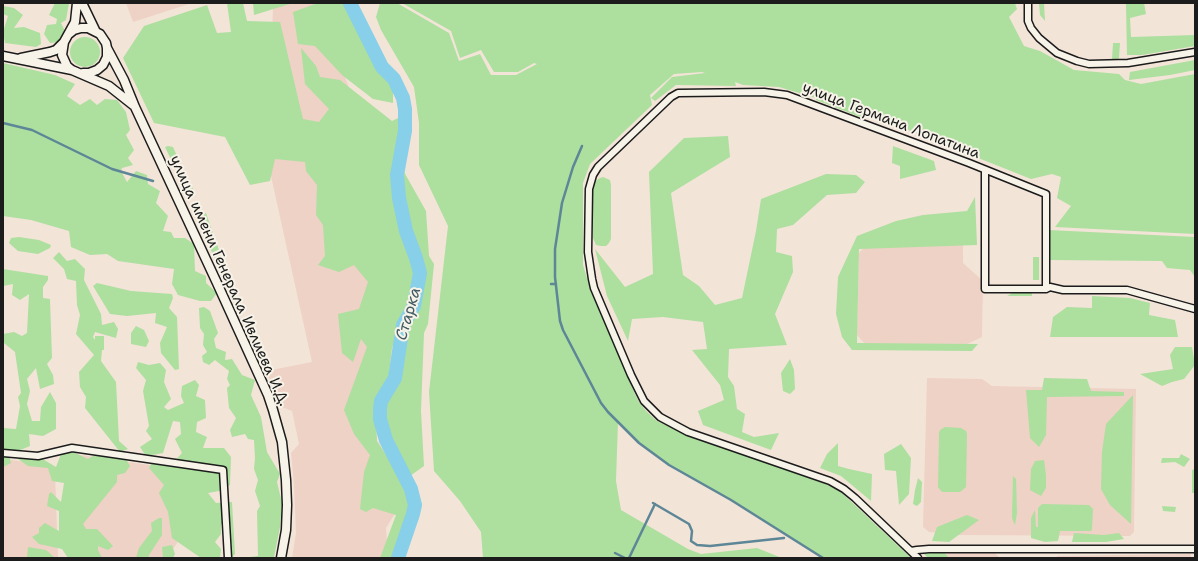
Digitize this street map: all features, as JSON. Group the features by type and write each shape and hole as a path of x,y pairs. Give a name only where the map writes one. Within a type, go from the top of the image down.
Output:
{"street":[{"path":"69,35 75,22 77,3"},
{"path":"3,56 76,72 89,73 97,70 107,57 108,48 104,38 95,30 82,3"},
{"path":"1028,3 1028,21 1031,28 1039,38 1057,53 1077,61 1089,64 1128,63 1195,52"},
{"path":"15,59 56,50 74,30 88,28 95,30"},
{"path":"64,42 62,55 64,61 76,72 108,86 135,107"},
{"name":"улица имени Генерала Ивлиева И.Д.","path":"108,48 268,395 282,442 286,480 286,530 281,558"},
{"name":"улица Германа Лопатина","path":"911,552 844,489 830,481 688,432 660,417 644,402 639,394 594,288 588,252 588,189 590,182 598,168 671,97 678,93 687,92 764,92 787,95 985,170 985,289 1046,289 1050,287 1063,290 1127,290 1195,309"},
{"path":"985,170 1046,194 1046,289"},
{"path":"3,453 38,456 72,448 223,470 228,558"},
{"path":"911,552 929,549 1195,549"},
{"path":"911,552 918,558"}],"shaded area":[{"path":"126,3 192,3 133,22"},
{"path":"273,3 319,3 355,105 384,339 369,435 401,504 386,528 388,558 292,558 296,533 291,453 299,444 292,411 282,407 266,371 312,362 269,167"},
{"path":"963,243 963,263 983,281 982,337 965,345 866,345 857,335 859,253 867,244"},
{"path":"927,378 982,379 992,386 1136,389 1134,532 1130,536 958,535 929,532 923,527"},
{"path":"67,453 190,471 204,503 167,558 72,558"},
{"path":"3,459 45,464 55,472 58,558 3,558"},
{"path":"944,552 994,552 1000,558 949,558"},
{"path":"1191,554 1191,558 1057,558 1057,556"}],"green space":[{"path":"55,3 69,3 66,20 61,23 65,31 59,42 50,43 44,34 47,25 56,24 57,19 49,15"},
{"path":"227,3 243,3 247,21 280,22 303,119 319,122 329,109 305,84 301,48 316,66 320,77 340,80 392,121 402,116 399,150 404,172 426,211 429,256 434,264 428,324 424,333 421,411 424,466 410,476 388,439 383,408 397,381 406,325 417,307 423,274 419,262 415,266 416,280 407,310 392,348 389,375 375,399 377,441 393,465 408,499 409,516 394,551 394,558 380,558 396,515 373,508 366,512 360,509 364,472 370,455 354,434 344,410 367,347 361,339 353,362 342,353 338,314 359,309 368,282 354,265 339,272 318,265 325,256 323,225 316,215 317,185 306,171 305,162 275,159 270,181 250,185 225,137 154,123 123,58 144,26 207,5 217,33 231,32"},
{"path":"253,3 293,3 254,15"},
{"path":"318,3 356,3 361,19 393,81 393,103 373,99 342,75 315,46 298,44 293,12"},
{"path":"380,3 397,3 449,33 459,61 480,54 491,75 516,75 537,64 534,63 518,72 494,72 481,50 460,58 451,31 402,3 1015,3 1017,9 1009,17 1024,46 1040,51 1074,70 1119,74 1125,80 1141,84 1195,74 1195,234 1055,227 1071,206 1057,198 1061,177 1052,174 1031,179 868,114 862,112 863,118 816,100 816,98 779,87 743,85 735,82 736,86 676,85 655,101 651,98 672,77 705,73 674,74 650,95 652,105 590,164 583,183 583,265 590,288 635,394 646,411 657,421 683,433 814,478 841,492 911,558 823,558 731,500 669,465 639,443 618,422 616,481 621,510 688,549 701,554 757,548 782,558 483,558 481,532 460,501 434,471 429,392 448,226 419,165 419,123 414,87 381,30 376,17"},
{"path":"1039,3 1044,3 1045,21 1040,15"},
{"path":"1125,3 1144,3 1146,14 1130,18 1131,37 1195,35 1195,46 1142,55 1127,55"},
{"path":"3,6 14,8 23,15 14,28 24,27 40,33 41,44 36,47 5,43 3,32 8,16 3,14"},
{"path":"85,37 96,41 100,52 96,63 85,67 74,63 70,52 74,41"},
{"path":"1113,43 1120,43 1119,58 1115,60 1112,60"},
{"path":"1195,60 1195,70 1129,80 1130,72"},
{"path":"3,63 55,75 75,84 67,96 80,105 90,99 97,105 105,99 117,100 126,112 130,130 126,135 134,150 128,158 133,165 122,168 121,171 127,182 136,171 147,175 148,184 160,191 156,203 168,216 163,231 171,232 174,238 185,238 194,244 195,271 206,276 206,283 217,293 211,301 200,301 178,295 172,284 174,269 118,261 107,254 90,255 71,247 69,231 31,220 3,216"},
{"path":"728,136 730,157 671,193 683,275 699,286 715,305 742,298 761,199 826,174 856,175 865,182 856,193 827,195 793,225 777,229 776,252 792,256 793,272 775,314 787,345 729,349 728,377 734,386 737,409 745,414 742,432 754,437 779,433 771,450 703,425 698,411 724,400 720,385 692,350 707,349 703,322 663,317 632,319 628,341 607,296 595,249 625,287 653,274 649,172 684,138"},
{"path":"893,146 934,161 936,170 900,179 900,166 892,163"},
{"path":"165,147 173,147 183,169 177,172"},
{"path":"184,171 195,193 193,195 187,193 178,174"},
{"path":"603,177 610,180 611,185 611,239 606,246 596,245 593,238 592,190 594,182"},
{"path":"975,197 977,245 859,249 857,343 978,344 972,351 852,350 842,337 836,314 838,277 857,236 896,221 923,215 967,211"},
{"path":"206,213 220,253 220,258 216,261 198,222 200,215"},
{"path":"1048,230 1195,237 1195,277 1190,270 1167,268 1162,261 1047,260"},
{"path":"19,237 39,240 51,245 50,248 38,254 18,251 9,243 11,238"},
{"path":"59,252 67,261 75,259 85,269 84,280 101,314 102,325 114,322 118,329 116,338 95,332 93,337 95,340 95,336 104,336 104,350 102,350 101,361 116,382 119,441 128,449 120,452 85,408 86,397 80,387 79,372 94,355 76,334 80,315 77,305 76,281 67,279 64,269 53,258"},
{"path":"1033,257 1039,257 1039,280 1033,280"},
{"path":"3,269 48,276 48,280 43,287 43,298 50,299 52,358 47,364 53,375 54,384 40,389 36,368 27,379 30,391 27,404 32,421 40,421 41,407 50,392 56,403 56,429 43,436 29,434 30,446 18,451 3,449 3,428 16,429 20,406 18,397 21,393 15,352 4,343 3,334 14,332 22,336 27,333 29,294 20,300 12,295 13,284 3,286"},
{"path":"97,283 131,291 172,294 173,298 169,308 177,317 179,369 175,370 161,353 160,343 167,327 155,323 156,313 127,316 110,314 93,286"},
{"path":"1014,292 1032,292 1032,296 1007,296"},
{"path":"1092,296 1130,298 1150,303 1149,315 1175,320 1178,337 1050,337 1053,317 1067,307 1092,308"},
{"path":"204,307 210,311 218,333 214,339 216,348 226,352 225,360 232,359 242,375 255,380 251,395 261,417 267,452 280,474 277,482 282,503 280,527 274,557 241,558 258,556 257,511 260,506 255,491 258,480 254,469 254,440 248,439 245,434 232,437 230,430 236,418 229,408 227,388 230,385 227,379 229,371 215,360 209,365 203,362 202,356 207,352 203,345 204,334 200,328 199,308"},
{"path":"136,326 144,330 149,341 146,347 131,344 131,333"},
{"path":"1175,347 1192,347 1195,365 1184,379 1162,386 1140,374 1173,369 1170,355"},
{"path":"790,359 794,370 795,389 790,394 783,391 781,373"},
{"path":"138,362 149,365 160,363 166,370 164,382 171,399 164,407 168,410 184,403 181,396 182,386 195,380 199,385 196,396 205,400 206,418 197,422 196,432 207,437 203,448 224,448 231,457 230,485 219,491 208,493 216,503 232,502 235,554 231,558 226,555 227,524 221,524 221,534 215,542 221,549 220,558 201,558 172,538 168,512 159,493 164,485 149,468 152,462 171,465 182,453 175,439 181,434 180,422 173,421 163,453 146,456 140,447 152,439 146,431 149,426 143,391 146,380 136,368"},
{"path":"1044,378 1087,379 1091,391 1124,392 1124,396 1047,397 1046,435 1039,447 1030,438 1026,390 1042,390"},
{"path":"1133,395 1131,524 1110,505 1101,489 1102,452 1106,424"},
{"path":"945,427 961,428 966,431 967,434 966,487 960,492 943,492 938,487 939,433 940,430"},
{"path":"838,443 838,466 872,474 871,501 841,476 820,468 827,454"},
{"path":"901,444 911,458 909,494 899,505 896,471 885,470 884,454"},
{"path":"71,451 88,459 96,454 126,459 130,466 125,473 117,475 117,482 83,524 86,529 97,529 113,546 108,550 98,546 98,550 102,558 68,558 62,549 39,544 32,537 39,533 39,528 45,523 59,531 59,511 47,506 49,494 51,492 61,502 64,483 52,481 48,468 28,466 18,459 22,457 38,460 41,458 56,467 61,454"},
{"path":"1181,454 1190,459 1184,467 1175,462 1161,463 1162,458 1179,458"},
{"path":"3,455 9,455 11,463 3,467"},
{"path":"1044,460 1046,488 1041,496 1030,490 1031,469 1035,461"},
{"path":"1195,469 1195,493 1192,493 1192,470"},
{"path":"1013,476 1016,479 1017,513 1015,525 1012,518"},
{"path":"918,478 922,482 921,502 917,506 913,504"},
{"path":"1042,504 1089,505 1093,509 1091,531 1060,531 1058,541 1045,542 1031,538 1031,518 1035,510 1036,527 1038,527 1038,508"},
{"path":"1162,506 1176,507 1175,512 1163,511"},
{"path":"967,515 979,520 949,542 932,541 937,527"},
{"path":"159,518 162,518 162,535 149,555 149,558 136,558 139,548 152,531 151,523"},
{"path":"1074,533 1104,535 1119,533 1124,539 1106,542 1072,542"},
{"path":"172,545 175,554 173,558 163,558 162,547"},
{"path":"28,547 46,550 55,558 27,558"},
{"path":"928,552 944,552 949,558 928,558 924,554"}],"waterway":[{"name":"Старка","path":"350,3 382,67 394,79 403,98 405,109 405,131 397,175 399,198 406,231 420,273 414,306 403,325 395,378 381,401 380,409 380,419 386,440 411,489 415,505 398,558"},
{"path":"3,123 32,130 112,169 153,181"},
{"path":"582,146 573,167 562,203 555,249 555,277 560,321 563,330 601,403 639,443 669,465 731,500 823,558"},
{"path":"551,284 556,284"},
{"path":"653,503 689,524 692,531 691,541 697,545 710,546 784,538"},
{"path":"629,558 655,504"},
{"path":"615,553 625,558"}]}
